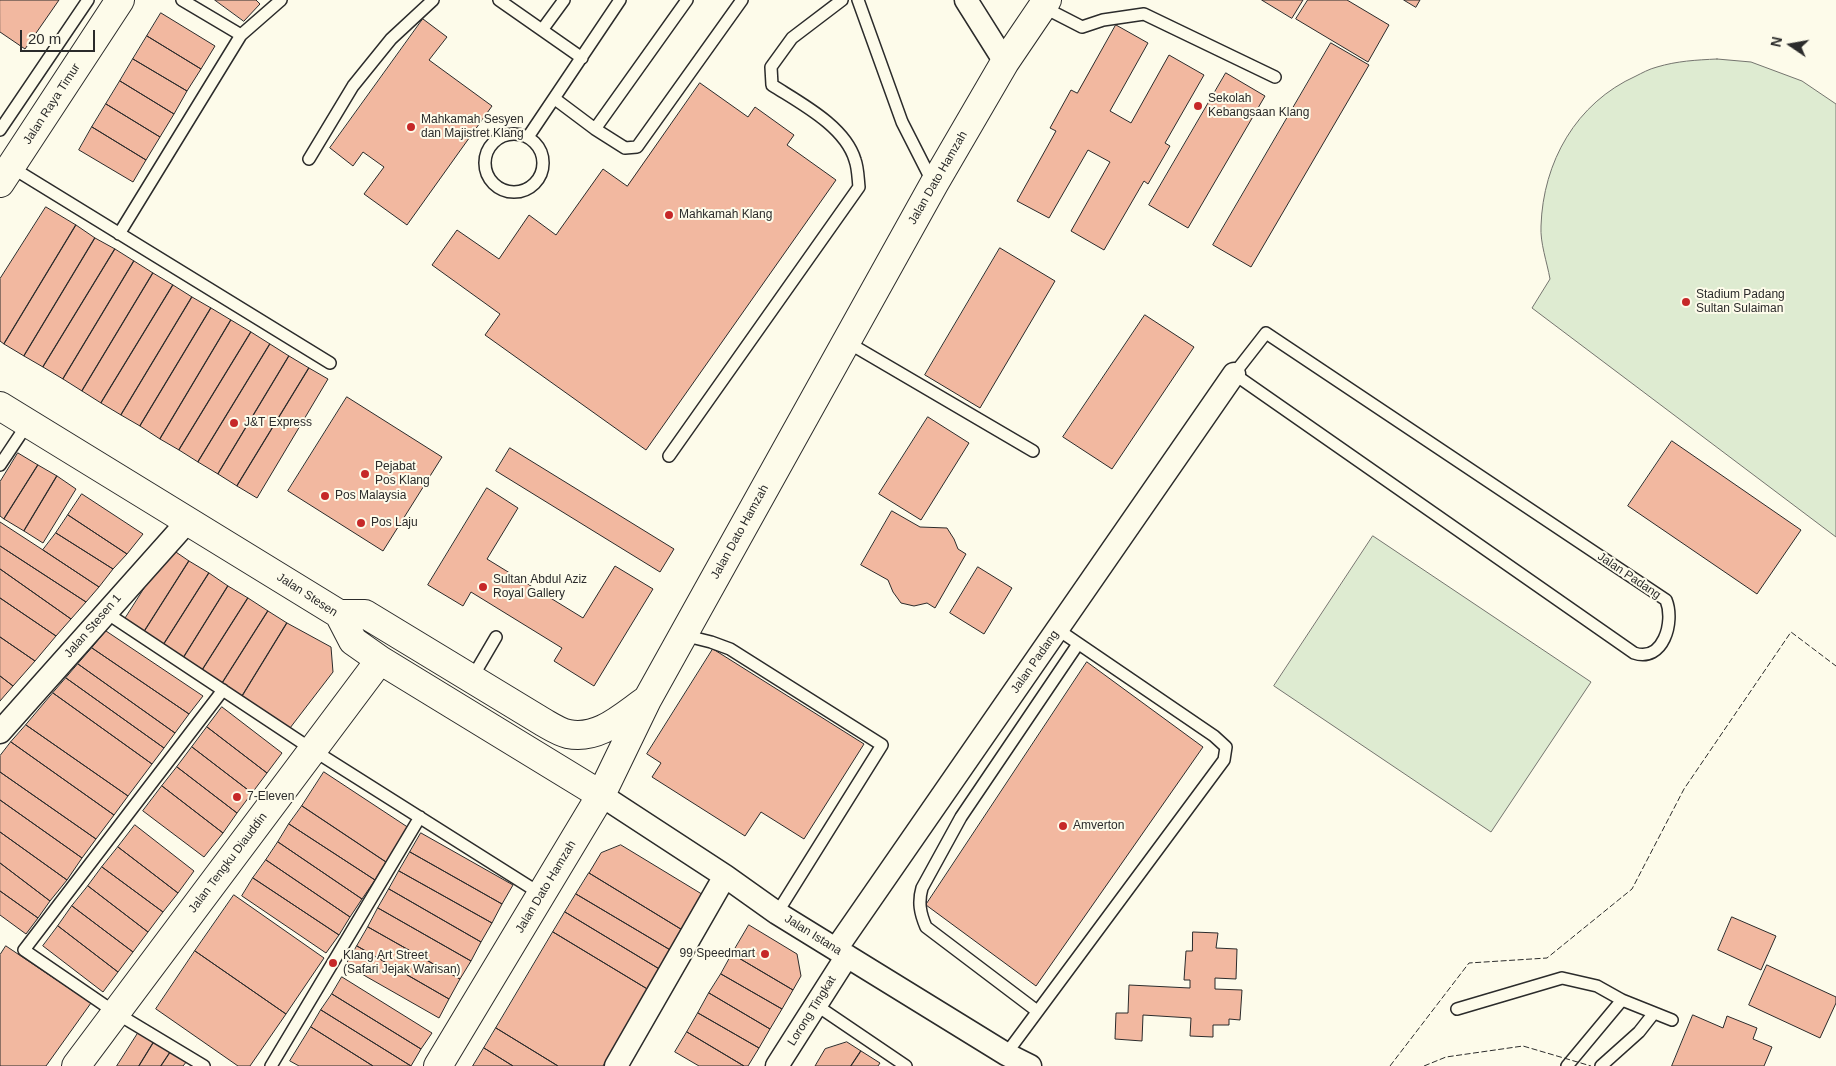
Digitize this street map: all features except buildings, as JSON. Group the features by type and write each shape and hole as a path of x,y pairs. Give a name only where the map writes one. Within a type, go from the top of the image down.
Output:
{"main road":[{"name":"Jalan Raya Timur","path":"5,175 120,0"},
{"name":"Jalan Dato Hamzah","path":"438,1066 601,796 647,700 934,184 1005,62 1045,3"},
{"name":"Jalan Stesen","path":"0,406 339,614 353,641 380,660 601,796"},
{"path":"339,614 365,614 566,734 583,736 606,729 647,700"},
{"name":"Jalan Tengku Diauddin","path":"76,1066 380,660"}],"street":[{"path":"966,0 1005,62"},
{"name":"Jalan Padang","path":"841,952 1058,630 1234,374"},
{"name":"Jalan Stesen 1","path":"0,732 188,521"},
{"name":"Jalan Istana","path":"601,796 725,876 777,913 1006,1054 1030,1066"},
{"path":"616,1066 725,876"},
{"name":"Lorong Tingkat","path":"778,1066 816,1005 841,952"}],"lane":[{"path":"0,130 88,0"},
{"path":"182,0 241,35"},
{"path":"119,234 241,35 281,0"},
{"path":"309,159 353,86 391,39 433,0"},
{"path":"500,0 582,58"},
{"path":"542,30 564,0"},
{"path":"528,137 620,0"},
{"path":"595,129 687,0"},
{"path":"555,99 595,129 625,148 637,147 742,0"},
{"path":"669,456 859,187 855,160 846,140 817,114 772,86 771,67 792,38 842,0"},
{"path":"858,0 902,122 934,184"},
{"path":"1045,3 1082,27 1103,20 1144,14 1275,76"},
{"path":"508,134 528,137 536,143 543,160 539,178 533,186 525,191 516,193 506,192 497,188 490,181 486,172 484,162 486,152 491,144 508,134"},
{"path":"5,175 119,234 330,363"},
{"name":"Jalan Padang","path":"1266,333 1666,600 1670,615 1667,633 1663,640 1654,652 1648,655 1634,653 1234,374 1266,333"},
{"path":"846,342 1033,451"},
{"path":"0,465 28,423"},
{"path":"105,612 313,750 542,894"},
{"path":"1006,1054 1224,760 1226,747 1214,736 1058,630"},
{"path":"683,635 730,649 882,745 777,913"},
{"path":"472,678 496,637"},
{"path":"1037,1011 926,927 919,911 920,895 961,817 1078,644"},
{"path":"204,1066 116,1013 24,950 223,690"},
{"path":"271,1066 420,817"},
{"path":"1457,1009 1562,978 1596,986 1622,1000 1672,1020"},
{"path":"1567,1066 1622,1000"},
{"path":"816,1005 906,1066"},
{"path":"1601,1066 1639,1032 1654,1013"}],"green space":[{"name":"Stadium Padang Sultan Sulaiman","path":"1717,59 1751,62 1802,81 1836,104 1836,537 1532,308 1550,279 1541,232 1543,202 1548,179 1567,137 1580,118 1596,102 1615,88 1648,70 1679,62"},
{"path":"1373,536 1591,682 1491,832 1274,686"}],"fence":[{"path":"1390,1066 1469,963 1547,958 1632,889 1684,789 1791,632 1836,666"},
{"path":"1424,1066 1446,1057 1523,1046 1591,1066"}],"place":[{"name":"Sekolah Kebangsaan Klang","path":"1198,106"},
{"name":"Mahkamah Sesyen dan Majistret Klang","path":"411,127"},
{"name":"Mahkamah Klang","path":"669,215"},
{"name":"Stadium Padang Sultan Sulaiman","path":"1686,302"},
{"name":"J&T Express","path":"234,423"},
{"name":"Pejabat Pos Klang","path":"365,474"},
{"name":"Pos Malaysia","path":"325,496"},
{"name":"Pos Laju","path":"361,523"},
{"name":"Sultan Abdul Aziz Royal Gallery","path":"483,587"},
{"name":"7-Eleven","path":"237,797"},
{"name":"Amverton","path":"1063,826"},
{"name":"99 Speedmart","path":"765,954"},
{"name":"Klang Art Street (Safari Jejak Warisan)","path":"333,963"}]}
